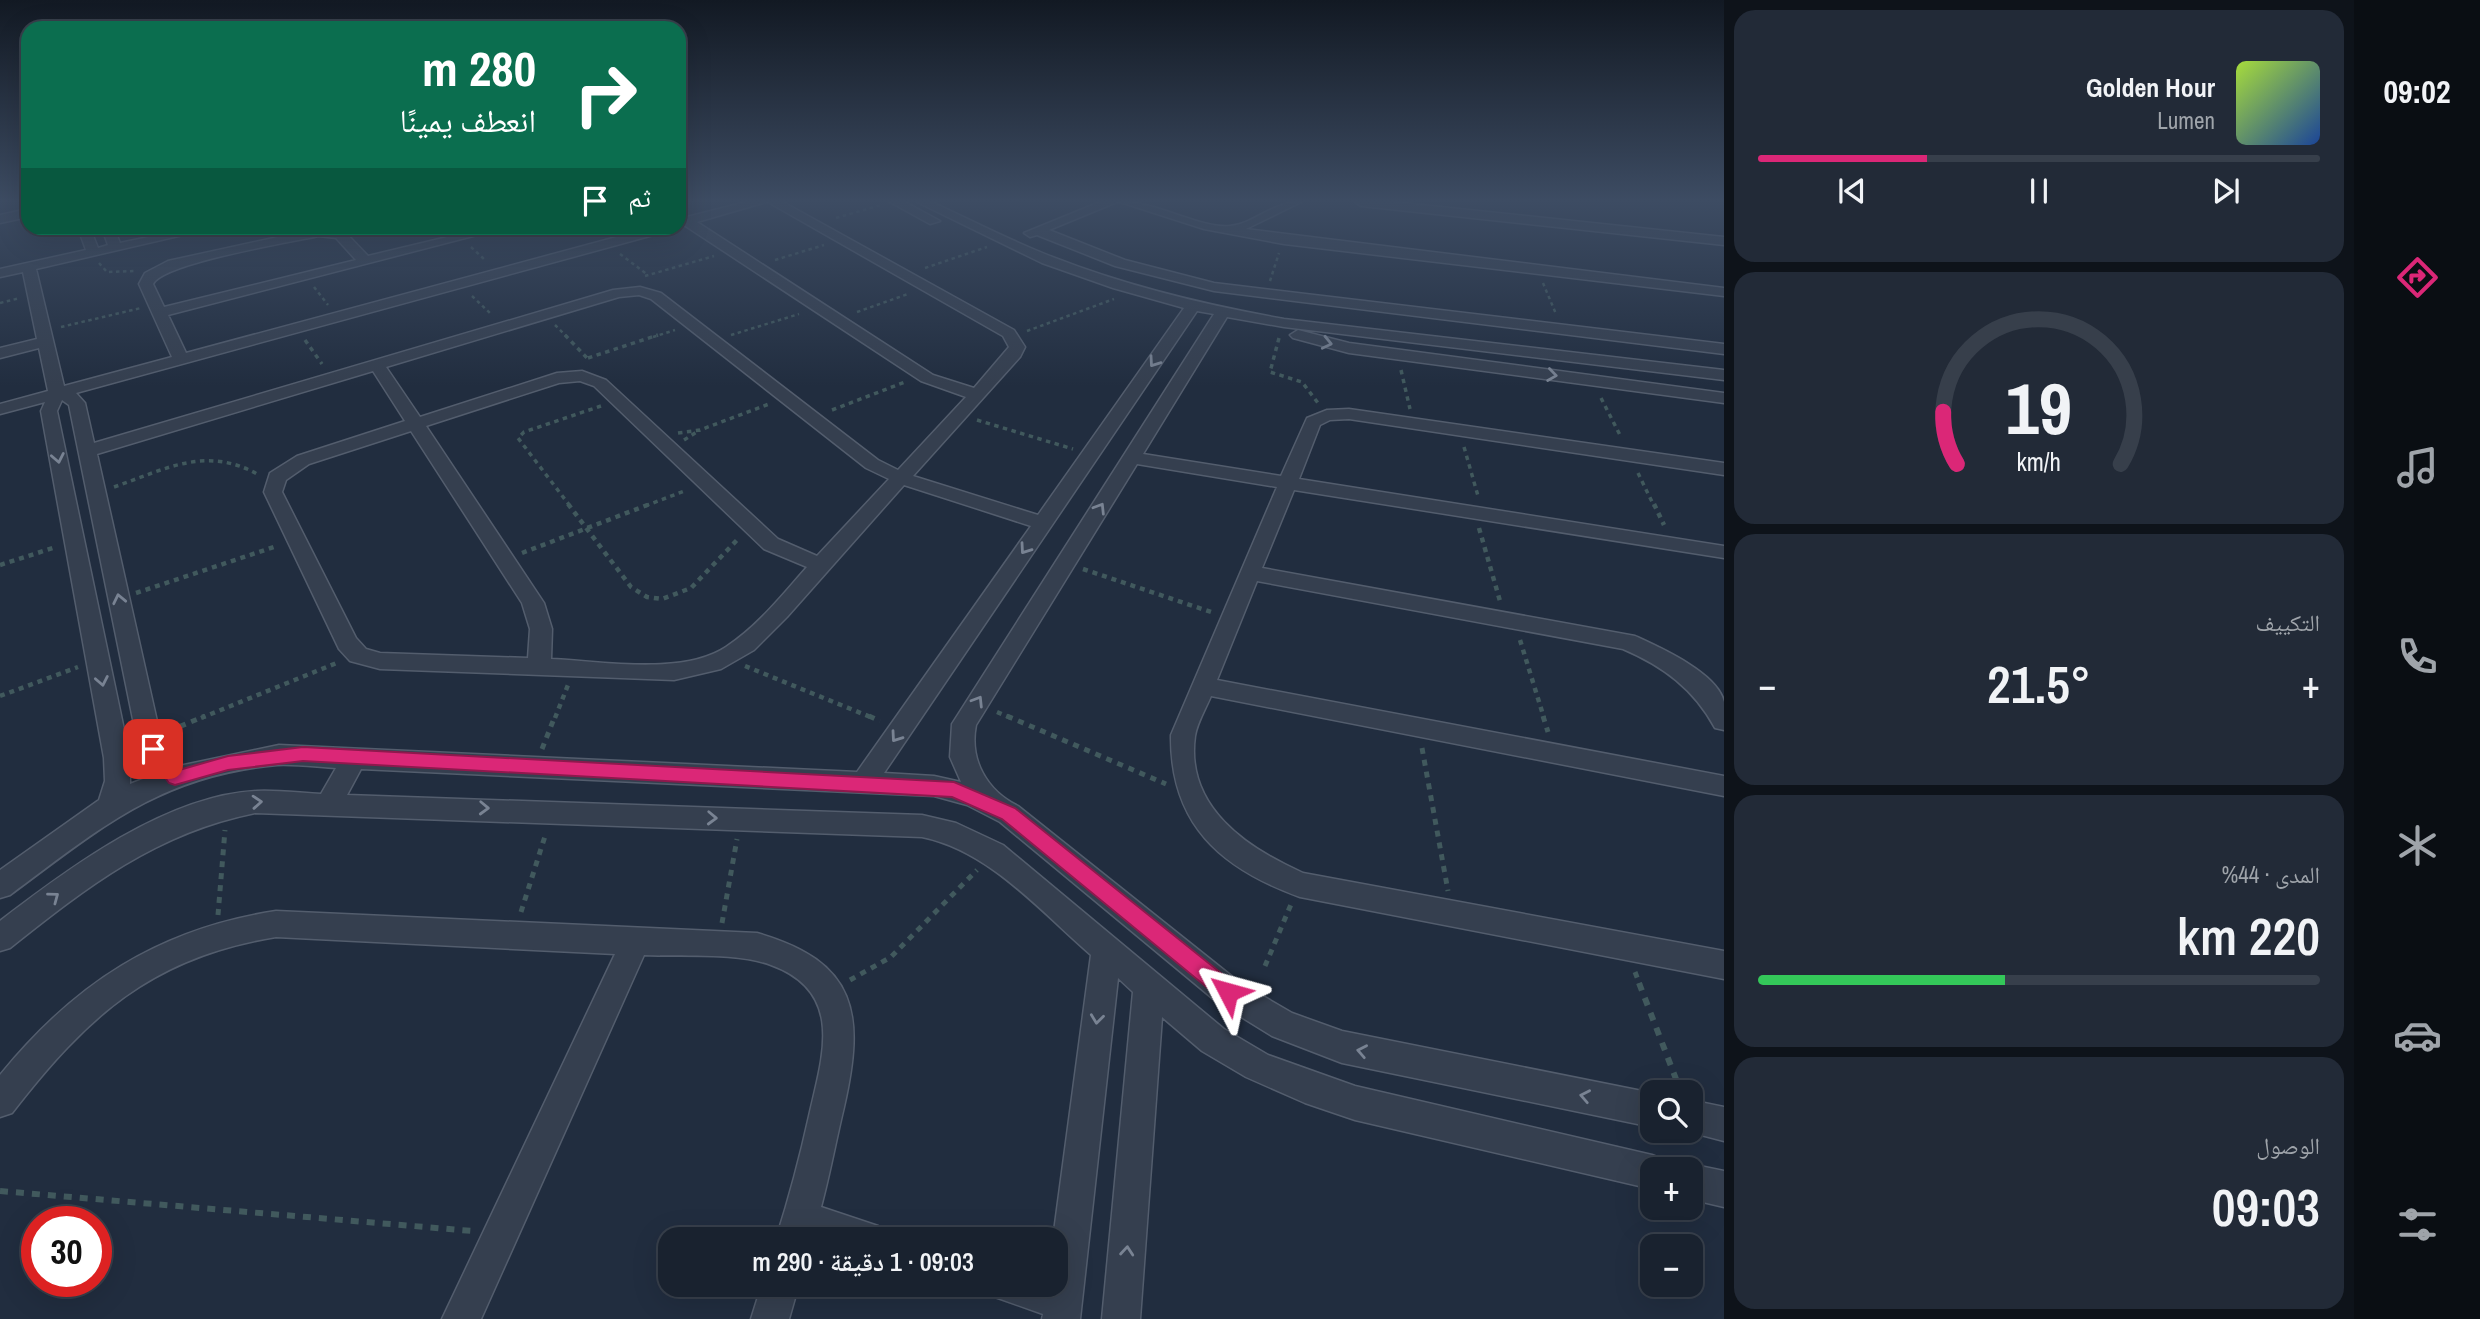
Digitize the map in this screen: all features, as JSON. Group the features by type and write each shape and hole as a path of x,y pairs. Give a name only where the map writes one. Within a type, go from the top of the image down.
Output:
{"street":[{"path":"0,273 37,264"},
{"path":"181,359 146,284 150,276 163,268 182,264"},
{"path":"157,309 355,264"},
{"path":"0,409 529,264"},
{"path":"750,264 922,375 976,395"},
{"path":"820,565 780,549 751,525 585,367 557,379 303,460 287,468 273,482 273,492 296,540 347,643 358,654 380,661 674,672 701,668 725,658 752,639 901,478 1016,351 1013,336 884,264"},
{"path":"1024,264 1043,272 1088,276"},
{"path":"1062,264 1088,276 1137,291 1263,320 1724,376"},
{"path":"1089,264 1121,276 1240,306 1724,365"},
{"path":"1122,264 1165,276 1266,296 1724,349"},
{"path":"1482,264 1724,292"},
{"path":"29,267 57,393 48,411 118,769 110,807"},
{"path":"88,451 618,293 640,291 656,296 872,464 901,478 1043,523"},
{"path":"864,782 1193,306"},
{"path":"992,804 971,779 960,751 964,724 1223,312"},
{"path":"1263,320 1331,345 1724,398"},
{"path":"0,353 44,336"},
{"path":"377,365 537,612 541,629 538,667"},
{"path":"57,393 77,402 149,739 158,759 175,778"},
{"path":"1724,469 1349,414 1327,415 1313,422 1183,735 1181,763 1189,794 1206,822 1231,847 1263,869 1300,885 1724,965"},
{"path":"1131,458 1724,552"},
{"path":"1250,573 1602,635 1652,652 1697,681 1713,698 1724,721"},
{"path":"1203,685 1724,786"},
{"path":"0,886 110,807 175,778 228,763 266,756 355,757 944,788 992,804 1025,826 1228,992 1283,1026 1342,1047 1640,1108"},
{"path":"330,802 355,757"},
{"path":"0,938 102,861 133,842 165,826 228,806 268,801 922,826 947,831 993,853 1213,1040 1257,1066 1305,1087 1355,1103 1640,1169"},
{"path":"0,1101 27,1065 62,1028 100,997 138,969 177,948 216,933 276,924 757,947 783,953 807,967 826,988 837,1014 841,1044 798,1227"},
{"path":"461,1319 636,941"},
{"path":"1035,1297 1062,1310 1106,951"},
{"path":"1121,1319 1149,987"},
{"path":"1703,1120 1724,1124"},
{"path":"1703,1184 1724,1189"},
{"path":"770,1319 777,1297"}],"path":[{"path":"102,264 107,272 163,268"},
{"path":"490,264 498,272"},
{"path":"633,264 648,275"},
{"path":"640,291 643,279 648,275 688,264"},
{"path":"754,266 762,264"},
{"path":"904,275 938,264"},
{"path":"1266,296 1276,264"},
{"path":"1536,270 1563,331"},
{"path":"305,276 337,316"},
{"path":"459,283 504,327"},
{"path":"836,319 928,288"},
{"path":"1013,336 1137,291"},
{"path":"713,341 818,307"},
{"path":"44,336 157,309"},
{"path":"544,315 585,367 692,324"},
{"path":"296,328 332,378"},
{"path":"1282,328 1270,372 1302,383 1327,415"},
{"path":"1397,354 1413,424"},
{"path":"812,418 922,375"},
{"path":"660,439 700,430 786,398"},
{"path":"618,400 524,432 519,438 631,587 647,597 658,599 681,596 691,590 751,525"},
{"path":"958,415 1090,454"},
{"path":"1460,430 1479,513 1510,619 1555,753"},
{"path":"96,492 193,463 217,459 236,463 273,482"},
{"path":"505,559 706,483"},
{"path":"119,599 296,540"},
{"path":"0,565 74,542"},
{"path":"1065,563 1231,619"},
{"path":"149,739 358,654"},
{"path":"725,658 901,729"},
{"path":"0,696 97,659"},
{"path":"535,766 575,668"},
{"path":"977,703 1189,794"},
{"path":"1418,727 1453,916"},
{"path":"216,933 228,806"},
{"path":"513,936 554,811"},
{"path":"718,945 740,819"},
{"path":"826,988 871,970 891,957 993,853"},
{"path":"1265,966 1300,885"},
{"path":"1625,947 1676,1080"},
{"path":"0,1191 501,1233"}],"route":[{"path":"153,749 175,778 201,769 254,758 303,754 954,789 1009,814 1228,992"}]}
